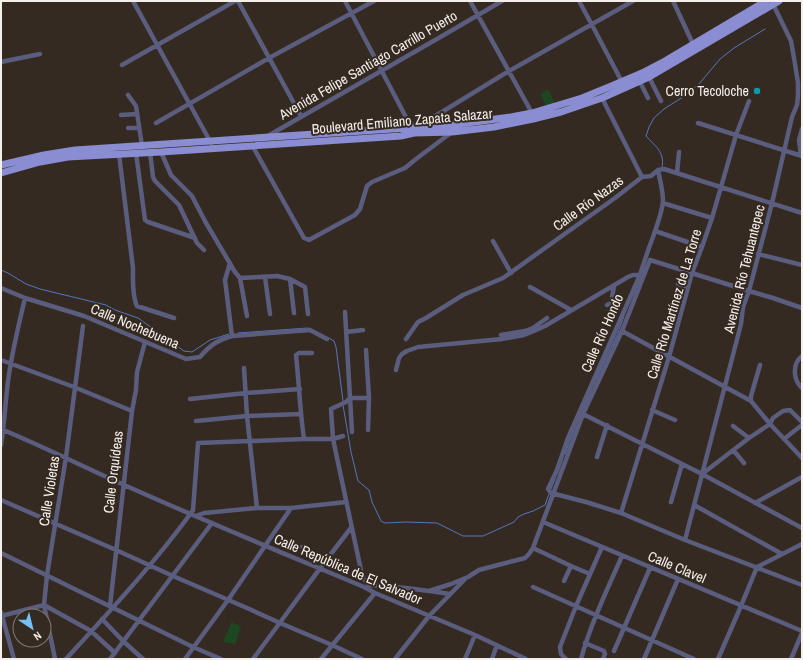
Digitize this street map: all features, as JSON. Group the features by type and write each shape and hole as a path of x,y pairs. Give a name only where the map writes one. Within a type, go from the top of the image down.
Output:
{"main road":[{"name":"Boulevard Emiliano Zapata Salazar","path":"1,164 62,152 210,140 421,129 532,113 582,98 622,82 665,61 766,1"},
{"name":"Boulevard Emiliano Zapata Salazar","path":"1,173 20,167 68,157 401,136 414,133 421,129 452,132 494,127 533,119 561,112 602,98 640,82 776,2"}],"street":[{"path":"133,1 210,140 211,148"},
{"path":"122,65 235,1"},
{"path":"238,1 301,116"},
{"path":"344,1 408,121 410,124 421,129 509,71 633,1"},
{"path":"156,123 269,58 374,1"},
{"path":"470,1 532,113"},
{"name":"Avenida Felipe Santiago Carrillo Puerto","path":"265,137 502,1"},
{"path":"579,1 622,82"},
{"path":"673,1 693,44"},
{"name":"Avenida Río Tehuantepec","path":"685,540 741,324 743,307 749,291 772,204 792,117 797,105 798,83 791,41 776,2"},
{"path":"1,62 40,54"},
{"path":"649,77 661,101"},
{"path":"640,82 648,98"},
{"path":"128,95 136,106 142,146"},
{"path":"602,98 642,177"},
{"name":"Calle Río Martínez de La Torre","path":"621,513 669,356 692,274 712,218 736,135 749,101"},
{"path":"120,115 137,114"},
{"path":"698,123 801,156 799,140 802,128"},
{"path":"128,128 139,128"},
{"path":"252,145 304,238 309,240 354,215 360,209 368,186 372,182 406,168 452,132"},
{"path":"150,152 153,177 155,181 179,205 197,243 204,250"},
{"path":"161,152 171,175 192,196 206,223 240,278 246,316"},
{"path":"677,173 679,152"},
{"path":"136,153 145,220 195,238"},
{"path":"119,154 133,268 135,302 137,306 174,318"},
{"path":"651,176 660,170 677,173 802,213"},
{"name":"Calle Río Hondo","path":"551,492 548,489 557,470 568,438 640,275 659,219 663,201 662,184 659,178 660,170"},
{"path":"651,176 659,178"},
{"name":"Calle Río Nazas","path":"406,339 418,322 463,295 496,282 615,198 642,177 651,176"},
{"path":"666,204 712,218"},
{"path":"796,211 802,216"},
{"path":"658,232 702,247"},
{"path":"493,241 511,272"},
{"path":"758,254 802,265"},
{"name":"Calle Río Hondo","path":"551,492 583,414 622,331 650,260 692,274"},
{"path":"230,263 225,280 232,336"},
{"path":"692,274 774,298 802,308"},
{"path":"396,370 399,358 402,354 411,349 436,345 502,339 524,335 545,326 633,275 640,275"},
{"path":"240,278 277,276 290,279 305,287 308,314"},
{"path":"265,277 270,314"},
{"path":"290,279 294,314"},
{"path":"678,284 688,287"},
{"path":"607,305 611,303 614,286"},
{"path":"530,287 571,310"},
{"name":"Calle Nochebuena","path":"1,288 24,298 84,316 186,359 200,357 207,348 220,340 232,336 310,330 327,340"},
{"path":"1,445 11,364 24,298"},
{"path":"345,312 352,432"},
{"path":"501,335 525,331 533,328 547,318"},
{"path":"540,322 545,326"},
{"name":"Calle Violetas","path":"55,659 44,605 47,575 66,457 83,326"},
{"path":"346,332 363,330"},
{"path":"622,331 751,401 802,458"},
{"name":"Calle Orquídeas","path":"111,607 123,484 136,390 137,372 145,342"},
{"path":"366,350 369,398 368,430"},
{"path":"304,439 296,355 299,353 312,353"},
{"path":"802,356 798,359 795,365 795,370 796,379 802,388"},
{"path":"1,360 74,387 132,411"},
{"path":"751,401 750,396 760,365"},
{"path":"244,368 247,416 257,508"},
{"path":"190,400 246,393 300,389"},
{"path":"369,398 350,398 346,402 331,409 333,439 351,528 364,580 368,587 406,588 450,594"},
{"path":"652,410 675,420"},
{"path":"702,474 770,424 773,418 783,411 790,410 802,422"},
{"path":"196,421 247,416 301,414"},
{"path":"583,414 702,474 802,528"},
{"path":"597,457 607,425"},
{"path":"784,439 802,425"},
{"path":"733,426 749,438"},
{"name":"Calle República de El Salvador","path":"2,430 265,546 319,569 368,587 375,593 475,635 526,659"},
{"path":"66,659 171,540 192,510 198,443 333,439 343,436"},
{"path":"734,451 744,464"},
{"path":"671,502 682,464"},
{"path":"755,503 802,477"},
{"path":"429,591 468,577 479,570 525,558 533,548 543,522 551,492 621,513 685,540 802,585"},
{"path":"1,500 362,659"},
{"path":"196,516 204,513 257,508 291,508 346,502"},
{"path":"694,505 782,554"},
{"path":"185,659 228,600 291,508"},
{"name":"Calle Clavel","path":"543,522 802,632"},
{"path":"110,659 212,523"},
{"path":"253,659 351,528"},
{"path":"718,659 757,567 802,544"},
{"path":"302,547 326,560"},
{"path":"566,659 561,654 560,647 602,547"},
{"path":"533,548 590,574"},
{"path":"1,553 193,647 221,659"},
{"path":"581,659 585,643 622,556"},
{"path":"564,581 571,566"},
{"path":"614,651 650,568"},
{"path":"395,659 429,616 468,577"},
{"path":"644,659 678,579"},
{"path":"360,585 363,584 364,580"},
{"path":"533,587 694,659"},
{"path":"321,659 375,593"},
{"path":"14,659 1,615 44,605 91,631 115,653"},
{"path":"102,620 143,659"},
{"path":"791,659 802,632"},
{"path":"465,659 475,635"},
{"path":"585,643 604,651 604,659"},
{"path":"492,659 497,645"}],"green space":[{"path":"548,90 555,103 546,106 540,94"},
{"path":"232,621 235,625 237,624 241,627 235,644 223,642"}],"waterway":[{"path":"662,168 663,162 661,154 646,136 654,118 699,84 720,59 734,48 765,29"},
{"path":"1,270 26,284 40,289 106,305 115,310 138,318 184,351 192,352 210,340 229,334"},
{"path":"594,384 618,333 624,316"},
{"path":"238,333 308,328"},
{"path":"329,338 334,341 336,347 343,401"},
{"path":"343,405 351,452 358,481 369,490 372,502 381,521 385,523 437,523 463,536 483,536 514,522 518,517 545,505 549,494"},
{"path":"565,454 576,425"},
{"path":"551,489 555,479"}],"place":[{"name":"Cerro Tecoloche","path":"757,91"}]}
